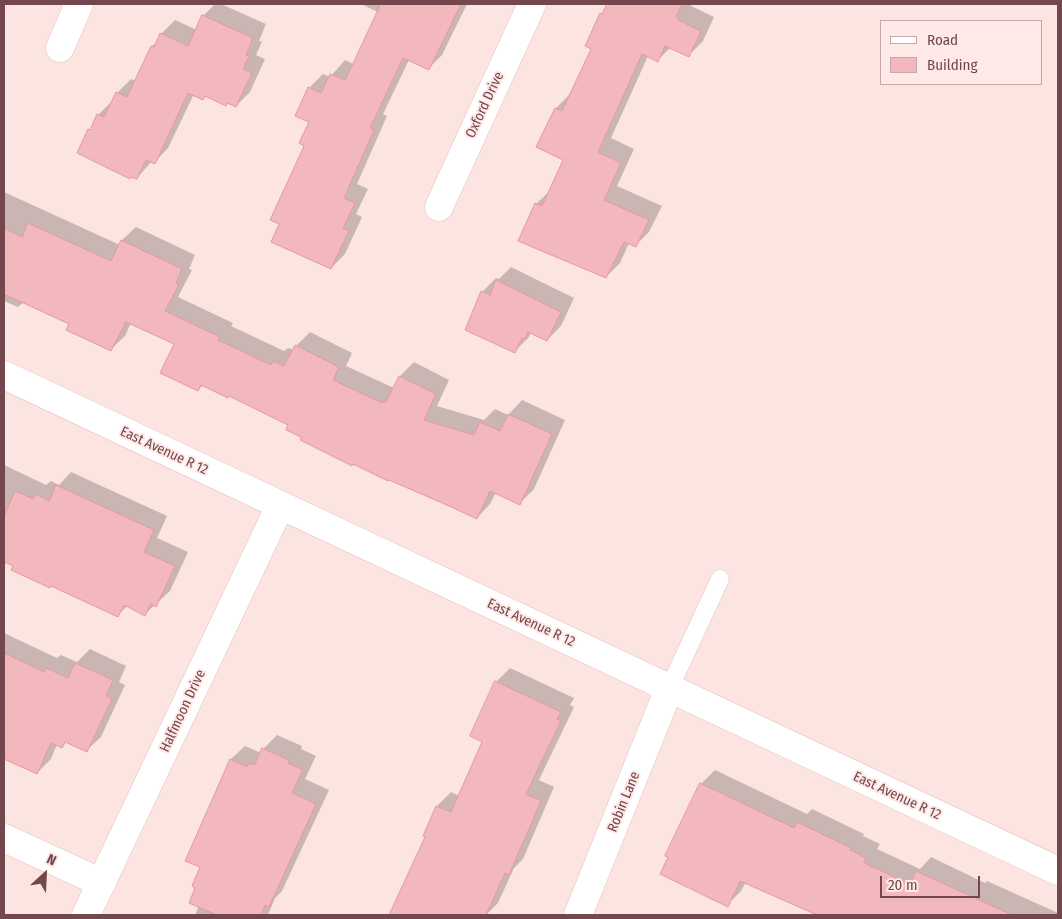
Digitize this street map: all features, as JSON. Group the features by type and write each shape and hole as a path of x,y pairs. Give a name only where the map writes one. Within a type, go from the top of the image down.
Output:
{"street":[{"path":"60,48 79,4"},
{"name":"Oxford Drive","path":"439,207 532,4"},
{"name":"East Avenue R 12","path":"4,375 1058,871"},
{"name":"Halfmoon Drive","path":"86,915 280,506"},
{"name":"Robin Lane","path":"578,915 670,688"},
{"path":"4,838 102,883"}],"lane":[{"path":"670,688 720,579"}],"building":[{"path":"381,4 461,4 429,70 403,58 370,128 374,130 344,198 355,203 343,228 349,231 331,269 271,242 279,224 270,220 304,146 299,143 309,122 295,116 308,87 321,93 330,74 345,80"},
{"path":"607,4 682,4 676,17 679,18 678,20 701,31 689,57 665,46 658,62 642,54 598,152 621,163 604,200 649,220 636,247 624,242 606,278 518,241 535,203 542,206 563,160 536,147 555,108 562,111 591,49 585,46 600,13 602,14"},
{"path":"202,15 253,38 246,55 249,56 243,69 252,73 236,107 227,103 226,106 205,96 203,100 188,93 155,164 146,160 137,179 131,177 130,179 77,153 97,114 104,117 116,92 127,97 151,46 154,47 160,33 188,46"},
{"path":"28,223 111,261 121,240 182,269 176,283 179,284 165,311 220,337 218,340 271,365 273,361 284,366 295,345 339,367 333,380 382,403 383,401 386,402 399,376 436,394 424,420 474,435 480,422 500,431 508,414 552,434 520,505 490,491 477,519 353,464 352,466 300,440 301,437 286,430 288,425 229,396 228,398 201,385 198,391 160,373 174,344 126,322 111,351 66,330 69,324 4,294 4,228 22,237"},
{"path":"496,280 561,312 547,341 528,332 525,339 522,338 515,353 465,330 481,291 490,295"},
{"path":"56,485 154,530 144,552 175,566 156,607 151,604 145,616 124,605 118,617 11,570 13,566 4,562 4,516 15,491 33,499 36,494 49,501"},
{"path":"4,653 44,672 46,668 68,678 75,663 113,680 106,696 112,699 87,752 65,742 62,748 51,743 37,774 4,759"},
{"path":"495,681 561,712 557,719 561,721 526,794 541,801 509,875 505,873 486,915 389,915 425,837 423,836 436,806 451,812 482,742 470,736"},
{"path":"262,748 289,760 288,763 303,770 292,793 316,804 269,907 265,905 261,915 217,915 189,903 195,888 192,886 200,867 185,861 230,759 247,767 249,763 254,765"},
{"path":"700,783 794,828 797,822 851,848 850,850 866,858 864,863 910,884 916,871 1012,915 817,915 740,881 728,907 660,874 668,857 665,856"}]}
